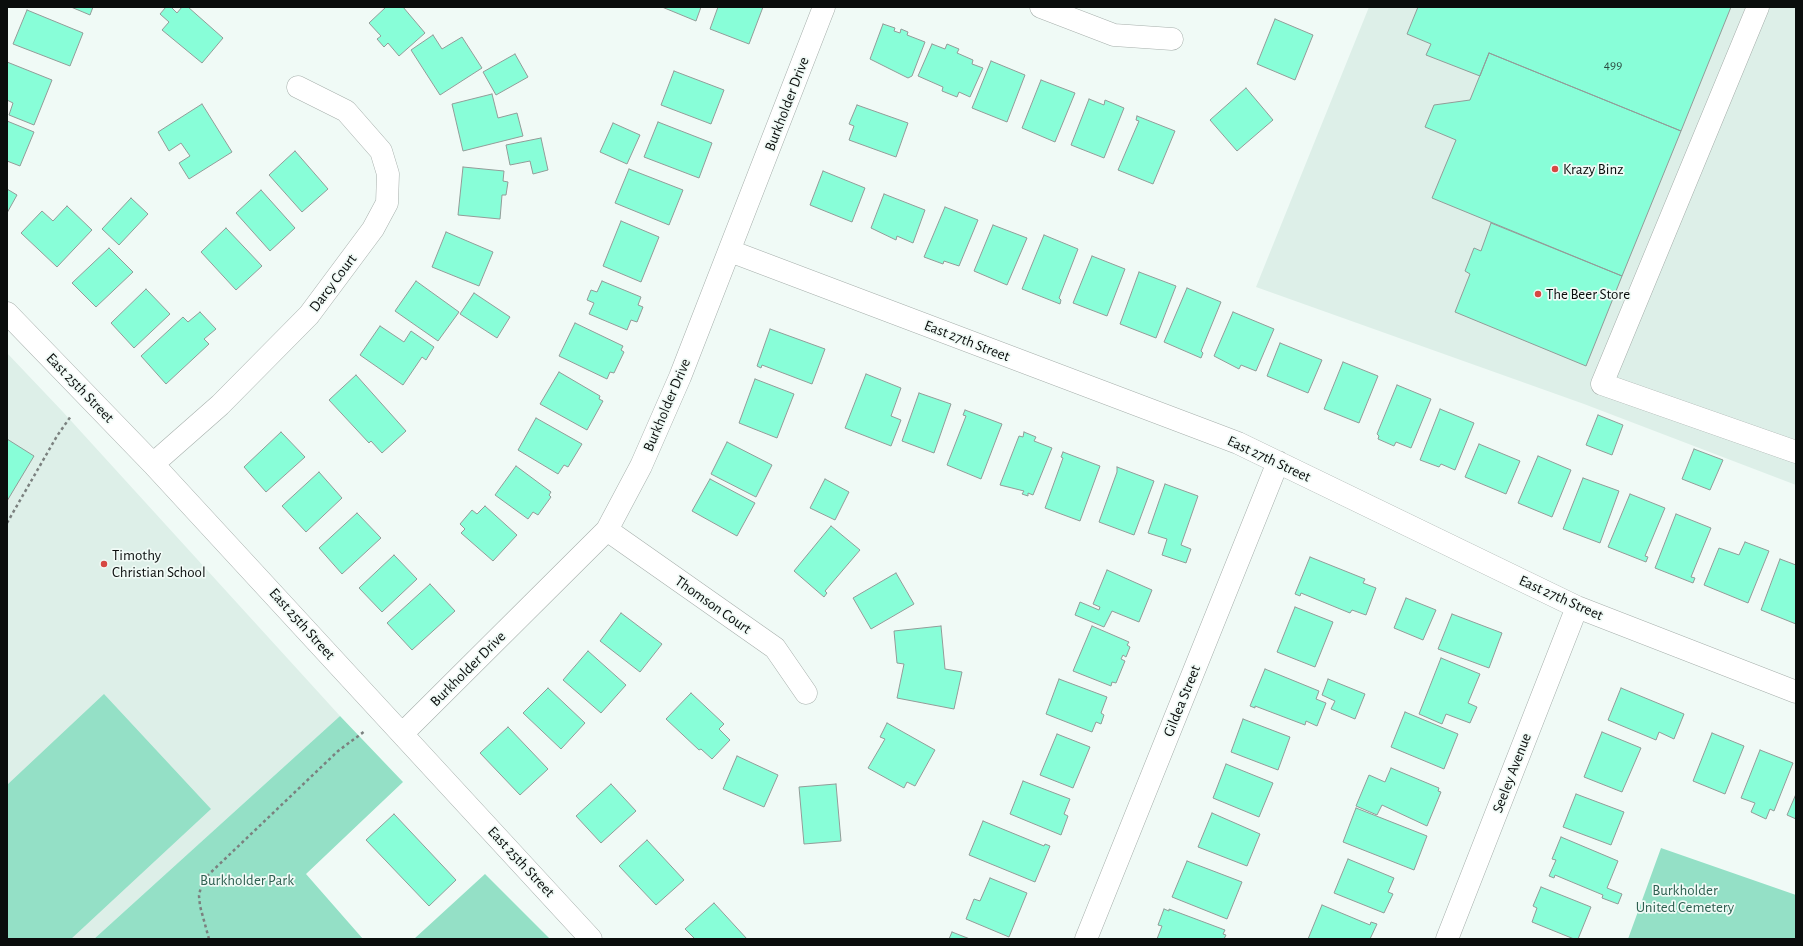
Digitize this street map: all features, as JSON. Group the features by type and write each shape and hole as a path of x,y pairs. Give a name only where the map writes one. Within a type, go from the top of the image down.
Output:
{"street":[{"name":"Burkholder Drive","path":"402,734 607,530 641,466 674,391 730,251 824,7"},
{"path":"1041,7 1114,35 1172,39"},
{"path":"1758,7 1602,384 1796,452"},
{"name":"Darcy Court","path":"153,464 220,405 309,315 373,229 387,203 388,174 381,151 346,111 298,87"},
{"name":"East 27th Street","path":"730,251 1238,443 1577,607 1796,692"},
{"name":"East 25th Street","path":"7,313 87,394 153,464 591,939"},
{"name":"Gildea Street","path":"1086,939 1278,462"},
{"name":"Thomson Court","path":"607,530 775,648 806,693"},
{"name":"Seeley Avenue","path":"1447,939 1577,607"}],"path":[{"path":"7,524 57,436 87,394"},
{"path":"209,939 200,906 199,896 201,886 206,877 338,752 385,716"}],"shaded area":[{"path":"1369,7 1796,7 1796,485 1584,404 1256,287"},
{"name":"Timothy Christian School","path":"7,353 63,412 340,716 94,939 7,939"}],"green space":[{"path":"104,694 211,809 71,939 7,939 7,785"},
{"name":"Burkholder Park","path":"340,716 403,782 306,874 363,939 94,939"},
{"name":"Burkholder United Cemetery","path":"1661,848 1796,895 1796,939 1628,939"},
{"path":"485,874 550,939 414,939"}],"building":[{"path":"71,7 93,7 90,15"},
{"path":"166,7 171,7 177,13 182,7 188,7 223,38 202,63 162,30 169,22 160,14"},
{"path":"386,7 403,7 425,33 399,56 388,43 384,47 377,39 381,36 369,23"},
{"path":"662,7 701,7 696,21"},
{"path":"718,7 763,7 749,44 710,29"},
{"path":"1418,7 1731,7 1681,131 1489,53 1480,76 1426,55 1431,44 1407,34"},
{"path":"27,10 83,33 70,66 13,44"},
{"path":"1275,19 1313,35 1295,80 1257,64"},
{"path":"883,24 895,28 894,31 900,33 901,29 908,32 907,35 925,42 912,76 908,78 870,59"},
{"path":"433,35 442,49 462,37 482,68 440,95 411,50"},
{"path":"932,44 945,49 947,44 959,49 957,53 973,60 972,64 983,68 970,97 959,92 957,97 942,91 943,87 918,76"},
{"name":"Krazy Binz","path":"1489,53 1681,131 1622,276 1432,198 1456,140 1425,127 1434,105 1470,100"},
{"path":"515,54 528,77 496,95 483,72"},
{"path":"991,61 1025,75 1007,122 972,108"},
{"path":"7,62 52,80 34,125 9,115 13,103 7,100"},
{"path":"674,71 724,90 711,124 661,105"},
{"path":"1041,80 1075,93 1055,142 1022,128"},
{"path":"1246,88 1273,120 1237,151 1210,120"},
{"path":"492,94 498,118 517,113 523,136 463,151 452,104"},
{"path":"1089,99 1104,105 1105,100 1124,108 1104,158 1071,145"},
{"path":"202,104 232,152 189,179 179,163 190,156 181,143 169,151 158,132"},
{"path":"857,105 908,123 896,157 849,140 854,126 849,124"},
{"path":"1137,116 1175,131 1153,184 1118,170 1139,121 1136,120"},
{"path":"7,121 34,132 20,166 7,161"},
{"path":"658,122 712,143 699,178 644,157"},
{"path":"613,123 640,135 627,164 600,152"},
{"path":"541,138 548,170 533,174 530,161 510,165 506,145"},
{"path":"295,151 328,189 302,212 269,175"},
{"path":"463,167 504,171 503,181 508,182 506,195 502,195 500,219 458,215"},
{"path":"629,169 683,190 669,225 615,203"},
{"path":"823,171 865,188 852,222 810,205"},
{"path":"7,189 17,195 7,213"},
{"path":"261,190 295,228 270,251 236,213"},
{"path":"884,194 925,210 913,243 897,236 896,240 871,228"},
{"path":"131,198 148,214 119,245 102,229"},
{"path":"67,206 92,230 57,267 21,233 42,211 53,221"},
{"path":"945,207 978,220 959,266 944,261 943,264 924,257"},
{"path":"621,221 659,237 641,282 603,266"},
{"name":"The Beer Store","path":"1491,223 1622,276 1586,366 1455,312 1470,274 1465,271 1474,248 1481,251"},
{"path":"993,225 1027,238 1007,285 974,271"},
{"path":"226,228 262,266 236,290 201,252"},
{"path":"446,232 493,252 479,286 432,267"},
{"path":"1044,235 1078,249 1059,298 1061,300 1060,304 1022,289"},
{"path":"109,248 133,272 96,307 72,283"},
{"path":"1092,256 1125,269 1107,316 1073,303"},
{"path":"1139,272 1176,286 1156,338 1120,324"},
{"path":"416,281 459,312 438,341 395,311"},
{"path":"602,281 641,297 638,305 643,307 637,322 631,320 627,330 589,314 594,303 587,300 591,290 597,292"},
{"path":"1187,288 1221,302 1201,351 1203,353 1201,358 1164,342"},
{"path":"146,289 170,314 134,348 111,323"},
{"path":"474,293 510,317 497,338 460,314"},
{"path":"200,312 216,329 204,339 209,344 166,384 141,356 183,317 188,322"},
{"path":"1233,312 1274,329 1256,371 1241,365 1239,369 1214,356"},
{"path":"575,323 623,346 621,350 624,352 614,373 610,372 607,379 559,356"},
{"path":"380,326 404,342 411,331 434,347 426,360 422,357 403,385 360,355"},
{"path":"770,329 825,349 812,384 762,365 761,368 757,366"},
{"path":"1280,343 1322,360 1308,393 1267,376"},
{"path":"1343,362 1378,376 1359,423 1324,409"},
{"path":"559,372 600,396 599,399 603,401 587,430 540,404"},
{"path":"866,374 901,388 891,416 901,420 891,446 845,428"},
{"path":"356,375 406,431 382,453 371,441 369,443 329,400"},
{"path":"755,379 794,394 777,438 739,423"},
{"path":"1397,385 1431,399 1411,448 1396,442 1394,446 1378,439 1379,436 1377,434"},
{"path":"919,393 951,404 934,453 902,441"},
{"path":"1440,409 1474,423 1455,470 1441,464 1439,467 1420,460"},
{"path":"965,410 1002,424 981,479 947,465 966,416 963,415"},
{"path":"1598,415 1623,425 1612,455 1586,445"},
{"path":"536,418 582,444 568,467 564,465 558,474 518,450"},
{"path":"281,432 305,457 266,492 244,467"},
{"path":"1024,432 1036,437 1034,441 1052,448 1033,495 1028,493 1028,496 1022,494 1024,491 1000,485 1019,436 1023,437"},
{"path":"7,439 34,456 7,501"},
{"path":"727,442 772,465 756,497 711,474"},
{"path":"1479,444 1520,461 1506,494 1465,477"},
{"path":"1694,449 1723,460 1710,490 1682,479"},
{"path":"1063,452 1100,466 1080,521 1045,508 1063,458 1061,457"},
{"path":"1538,456 1571,470 1552,517 1518,503"},
{"path":"516,466 551,492 549,495 551,497 538,515 533,512 528,519 495,495"},
{"path":"1117,467 1154,481 1134,535 1099,522 1117,472"},
{"path":"319,472 342,498 306,532 282,506"},
{"path":"1583,478 1619,491 1600,543 1563,529"},
{"path":"710,479 755,503 737,536 692,511"},
{"path":"825,479 849,492 835,520 810,508"},
{"path":"1165,484 1198,496 1181,545 1191,549 1186,563 1162,555 1167,539 1148,533"},
{"path":"1630,494 1665,508 1645,556 1648,557 1646,562 1608,547"},
{"path":"485,506 517,535 493,561 461,533 465,529 460,524 472,510 477,514"},
{"path":"357,513 381,538 342,574 319,548"},
{"path":"1676,514 1711,528 1691,577 1695,578 1693,583 1655,568"},
{"path":"831,526 860,550 825,591 827,593 824,597 794,571"},
{"path":"1745,542 1769,551 1748,603 1704,585 1719,548 1739,555"},
{"path":"394,555 417,579 382,612 359,588"},
{"path":"1310,557 1365,579 1363,583 1376,588 1366,615 1352,610 1350,613 1301,593 1300,596 1295,594"},
{"path":"1780,559 1796,565 1796,624 1761,610"},
{"path":"1107,570 1152,590 1139,622 1112,611 1104,627 1075,615 1080,602 1099,610 1100,607 1093,604"},
{"path":"896,573 914,604 871,629 853,598"},
{"path":"430,584 455,611 412,650 387,623"},
{"path":"1406,598 1436,610 1423,640 1394,628"},
{"path":"1295,607 1333,622 1315,667 1277,652"},
{"path":"621,613 662,644 640,672 600,641"},
{"path":"1452,614 1502,633 1489,668 1438,649"},
{"path":"941,626 945,669 962,672 954,709 897,698 904,664 897,663 894,631"},
{"path":"1092,626 1129,642 1127,645 1130,647 1126,657 1123,655 1121,659 1125,661 1116,683 1112,682 1111,686 1073,671"},
{"path":"588,651 626,685 601,713 563,680"},
{"path":"1441,658 1480,674 1468,703 1477,707 1470,723 1446,714 1442,724 1419,714"},
{"path":"1265,669 1319,691 1316,699 1326,703 1317,726 1306,721 1305,725 1255,706 1255,708 1250,706"},
{"path":"1059,679 1107,697 1101,713 1104,715 1101,724 1096,722 1092,732 1046,714"},
{"path":"1328,679 1365,694 1355,719 1331,709 1335,701 1322,695"},
{"path":"548,688 585,723 561,749 523,713"},
{"path":"1621,688 1684,714 1674,739 1659,732 1656,740 1608,720"},
{"path":"691,693 724,724 719,729 730,740 712,759 701,749 699,750 666,719"},
{"path":"1405,712 1458,734 1444,769 1391,747"},
{"path":"1243,719 1290,737 1278,770 1231,752"},
{"path":"887,723 935,750 915,786 907,782 904,788 868,768 885,739 880,737"},
{"path":"508,727 548,769 520,795 480,753"},
{"path":"1602,732 1641,748 1622,792 1584,777"},
{"path":"1712,733 1744,746 1725,794 1693,781"},
{"path":"1057,734 1090,747 1073,788 1040,775"},
{"path":"1760,750 1793,763 1774,811 1770,809 1766,819 1751,812 1755,803 1741,798"},
{"path":"737,756 778,775 764,807 723,789"},
{"path":"1226,764 1273,783 1259,817 1213,798"},
{"path":"1391,768 1439,788 1438,791 1441,792 1427,826 1382,805 1377,815 1356,806 1369,775 1385,782"},
{"path":"1023,781 1070,799 1064,814 1068,816 1061,835 1010,814"},
{"path":"611,784 636,811 601,843 576,816"},
{"path":"836,784 841,841 804,844 799,787"},
{"path":"1576,794 1624,812 1611,845 1563,827"},
{"path":"1796,794 1796,819 1787,815"},
{"path":"1356,808 1427,836 1414,870 1343,842"},
{"path":"1212,813 1260,834 1247,866 1198,847"},
{"path":"394,814 456,880 429,906 366,840"},
{"path":"983,821 1044,846 1045,844 1050,846 1035,882 969,855"},
{"path":"1561,837 1618,861 1607,888 1622,894 1618,904 1602,898 1603,895 1555,875 1554,878 1549,876 1556,860 1552,859"},
{"path":"647,840 684,880 656,905 619,866"},
{"path":"1348,859 1394,878 1388,892 1393,894 1384,913 1334,893"},
{"path":"1187,861 1242,882 1227,919 1172,897"},
{"path":"990,878 1027,893 1009,937 966,919 974,899 980,901"},
{"path":"1541,887 1591,907 1578,939 1574,939 1532,922 1537,908 1533,906"},
{"path":"714,903 747,939 695,939 685,929"},
{"path":"1322,905 1370,925 1371,922 1377,924 1370,939 1308,939"},
{"path":"1164,909 1169,911 1169,909 1225,930 1223,934 1226,935 1224,939 1157,939 1162,926 1158,925"},
{"path":"952,932 970,939 949,939"}],"place":[{"name":"Krazy Binz","path":"1555,169"},
{"name":"The Beer Store","path":"1538,294"},
{"name":"Timothy Christian School","path":"104,564"}]}
